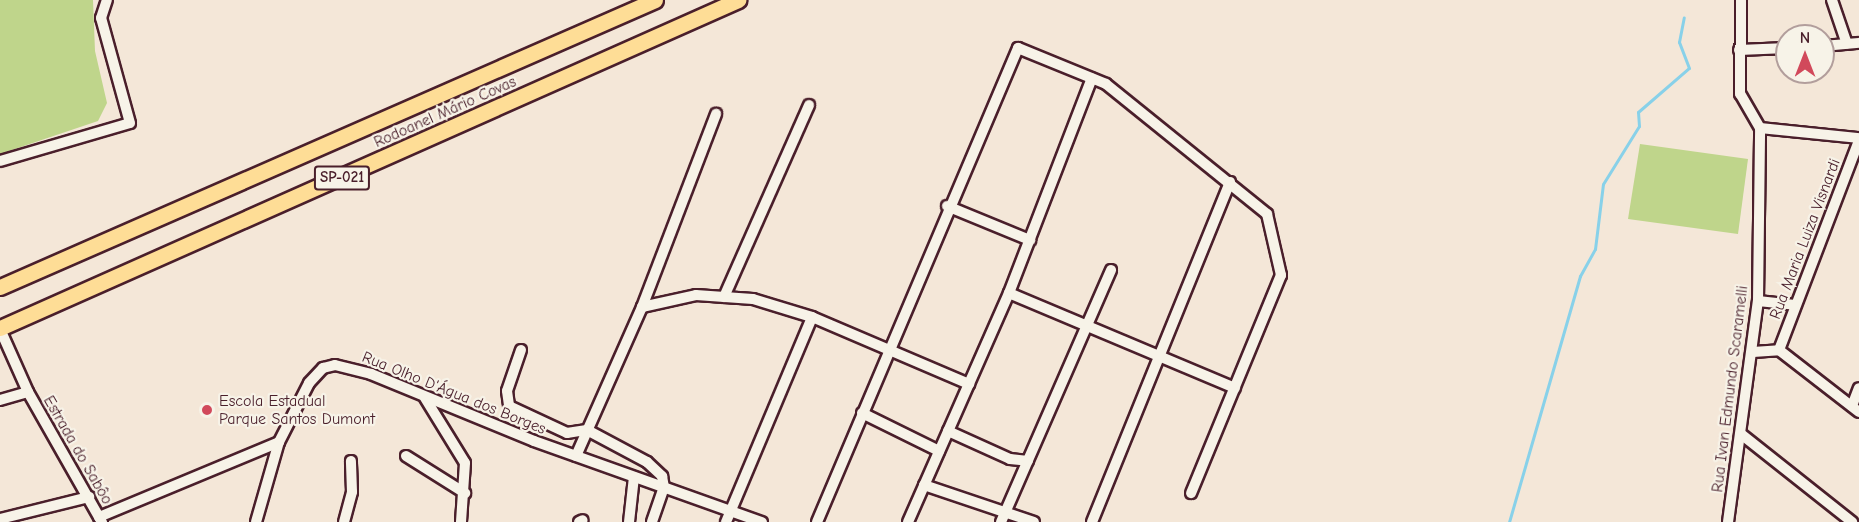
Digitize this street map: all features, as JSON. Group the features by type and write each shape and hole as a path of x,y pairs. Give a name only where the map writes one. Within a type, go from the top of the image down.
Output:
{"highway":[{"name":"Rodoanel Mário Covas","path":"0,287 655,0"},
{"name":"Rodoanel Mário Covas","path":"0,329 738,0"}],"street":[{"path":"0,161 130,123 101,18 100,0"},
{"path":"101,18 107,0"},
{"path":"1741,0 1739,50 1743,106 1760,128 1859,139"},
{"path":"1832,0 1853,44 1835,45"},
{"path":"817,522 947,206 1018,48 1092,78 1230,182 1267,214 1281,274 1191,493"},
{"path":"1739,50 1775,48"},
{"path":"908,522 1009,293 1092,78"},
{"path":"724,297 809,105"},
{"path":"576,456 642,307 716,114"},
{"name":"Rua Ivan Edmundo Scaramelli","path":"1728,522 1753,352 1758,301 1760,128"},
{"name":"Rua Maria Luiza Visnardi","path":"1779,350 1859,139"},
{"path":"1092,522 1230,182"},
{"path":"947,206 1030,240"},
{"path":"1002,519 1111,270"},
{"path":"1009,293 1235,388"},
{"path":"642,307 696,295 753,299 812,317 969,384"},
{"path":"1758,301 1795,305"},
{"path":"726,522 812,317"},
{"name":"Estrada do Sabôo","path":"0,329 28,392 100,520"},
{"path":"521,350 507,391 509,406 527,419 567,433 587,430 647,462 662,476 664,487 652,522"},
{"path":"1753,352 1779,350 1856,409 1859,388"},
{"name":"Rua Olho D'Água dos Borges","path":"279,442 309,383 323,368 353,368 576,456 731,509 762,522"},
{"path":"0,400 28,392"},
{"path":"425,398 459,445 465,493 461,522"},
{"path":"862,413 939,451"},
{"path":"948,431 1010,459 1028,461"},
{"path":"1741,434 1852,522"},
{"path":"100,520 279,442"},
{"path":"256,522 279,442"},
{"path":"406,456 465,493"},
{"path":"344,522 352,492 351,461"},
{"path":"629,522 634,477"},
{"path":"924,485 1002,519 1034,522"},
{"path":"2,520 89,497"}],"green space":[{"path":"0,0 93,0 95,51 107,103 98,121 0,154"},
{"path":"1640,144 1748,159 1738,234 1628,219"}],"waterway":[{"path":"1509,522 1580,276 1595,249 1603,184 1639,126 1638,112 1689,68 1679,42 1684,17"}],"place":[{"name":"Escola Estadual Parque Santos Dumont","path":"207,410"}]}
